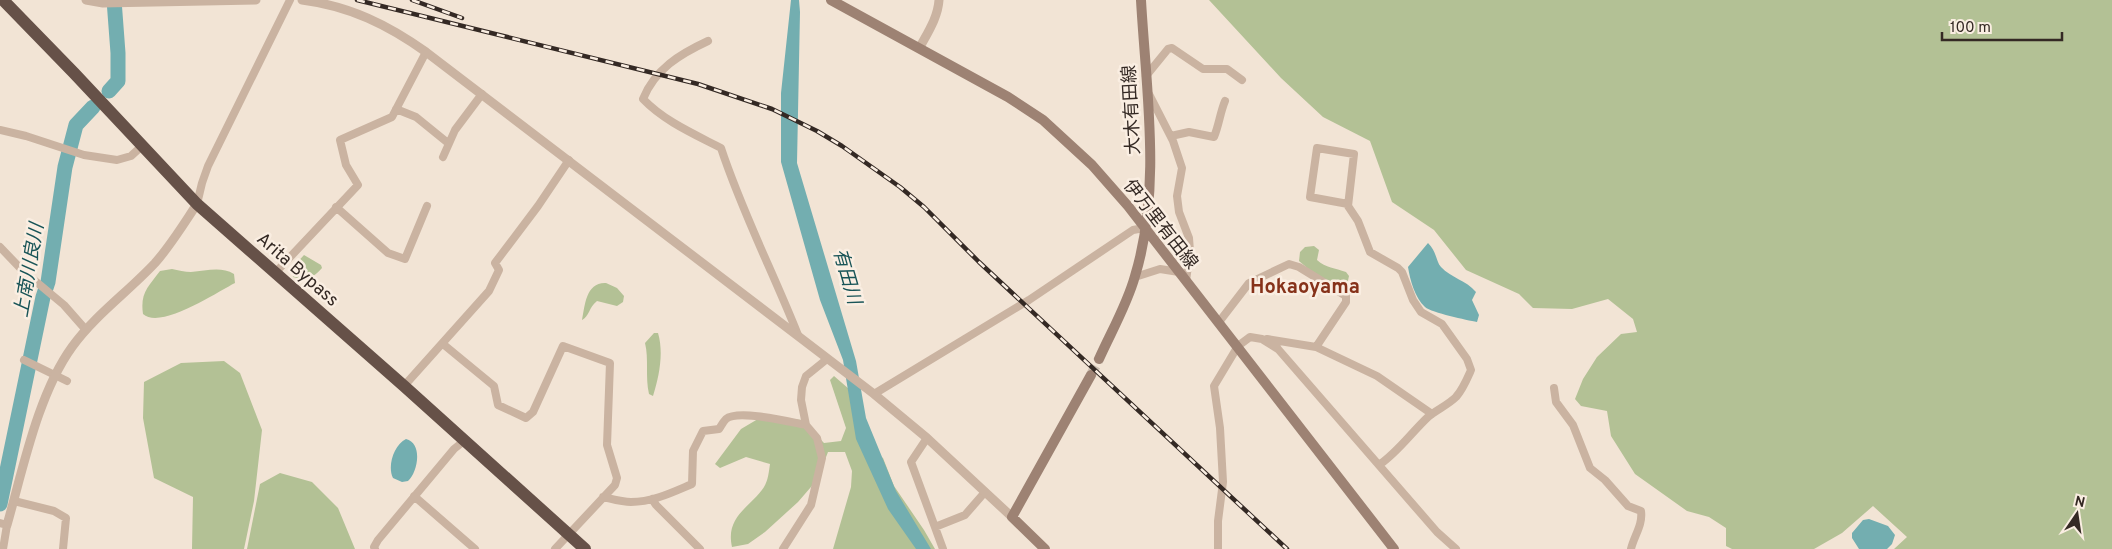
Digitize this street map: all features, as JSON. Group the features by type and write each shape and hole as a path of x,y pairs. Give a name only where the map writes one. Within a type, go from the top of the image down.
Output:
{"highway":[{"name":"Arita Bypass","path":"3,0 143,145 197,204 404,386 584,549"}],"main road":[{"name":"伊万里有田線","path":"831,0 920,47 1008,97 1043,120 1092,165 1238,346 1394,549"},
{"name":"大木有田線","path":"1099,359 1135,277 1151,187 1141,0"},
{"path":"1045,549 1012,517 1091,374"}],"street":[{"path":"86,0 103,2 256,0"},
{"path":"2,549 3,524 14,501 41,410 54,375 71,348 86,330 171,244 197,204 208,166 290,0"},
{"path":"302,0 333,5 362,14 382,24 426,52 874,394 928,438 1012,517"},
{"path":"920,47 931,27 939,0"},
{"path":"708,41 681,53 664,68 647,90 643,99 654,110 689,132 721,148 736,191 777,281 798,335"},
{"path":"1146,76 1168,49 1172,48 1203,69 1227,69 1242,80"},
{"path":"276,272 358,185 346,165 340,140 392,117 426,52"},
{"path":"1146,90 1171,136 1182,168 1177,196 1180,212 1189,238 1190,251 1186,281"},
{"path":"443,157 448,143 482,94"},
{"path":"1171,136 1189,132 1214,137 1225,100"},
{"path":"396,109 416,117 448,143"},
{"path":"0,130 26,136 84,155 117,160 131,156 143,145"},
{"path":"1348,204 1310,197 1317,148 1354,154 1348,204 1358,221 1370,252 1402,272 1413,300 1422,312 1442,324 1467,359 1471,370 1456,397 1432,414 1406,438 1393,456 1379,465"},
{"path":"404,386 489,291 499,270 495,263 513,241 569,160"},
{"path":"336,207 388,253 405,259 427,206"},
{"path":"874,394 1029,300 1133,230 1144,228"},
{"path":"0,247 33,279 64,305 86,330"},
{"path":"1219,322 1248,283 1289,264 1299,267 1346,296 1346,302 1316,347"},
{"path":"1135,277 1160,269 1178,272"},
{"path":"1218,549 1218,521 1223,482 1220,428 1214,386 1238,346 1250,337 1316,347 1377,376 1432,414"},
{"path":"1262,339 1278,349 1287,358 1437,532 1456,549"},
{"path":"443,344 494,386 498,406 526,418 533,412 563,346 610,363 607,445 617,478 615,485 555,549"},
{"path":"24,360 67,381"},
{"path":"783,549 810,505 822,458 817,438 806,425 801,400 802,387 806,376 827,360"},
{"path":"1554,388 1556,402 1573,425 1590,468 1628,506 1641,511 1640,526 1634,537 1631,549"},
{"path":"603,497 631,502 652,499 692,484 693,451 703,432 719,429 726,418 757,416 806,425"},
{"path":"928,438 911,462 943,549"},
{"path":"375,549 374,546 378,540 414,496 464,441"},
{"path":"935,527 965,515 985,492"},
{"path":"414,496 475,549"},
{"path":"652,499 700,549"},
{"path":"14,501 54,511 66,518 63,549"}],"green space":[{"path":"1209,0 2112,0 2112,549 1894,549 1907,537 1873,506 1842,533 1814,549 1732,549 1726,546 1726,528 1709,517 1687,511 1635,474 1611,436 1607,411 1581,406 1575,399 1583,379 1597,357 1621,334 1637,332 1633,319 1608,299 1572,309 1533,308 1519,294 1466,270 1434,230 1392,202 1370,141 1323,117 1281,78"},
{"path":"1314,246 1319,250 1317,260 1320,263 1346,272 1349,276 1347,285 1342,288 1312,272 1299,261 1300,252 1305,247"},
{"path":"304,255 321,265 322,268 309,278 293,277 292,268"},
{"path":"172,269 191,272 224,270 234,274 235,283 175,314 151,318 143,314 144,295 149,286 160,271"},
{"path":"606,283 617,288 624,296 623,302 617,306 597,301 582,320 590,290 594,286"},
{"path":"654,333 658,333 661,357 653,396 649,394 648,388 645,343"},
{"path":"224,361 240,373 262,430 254,501 244,549 192,549 193,497 154,478 143,418 144,382 181,363"},
{"path":"834,376 849,389 867,448 883,458 894,486 935,549 833,549 851,487 852,471 845,452 828,452 817,480 798,502 765,532 748,544 732,547 732,527 740,513 764,487 770,464 746,457 720,468 715,464 741,429 763,416 802,420 824,443 841,441 846,428 830,380"},
{"path":"280,473 312,482 338,508 355,549 247,549 260,484"}],"water":[{"name":"有田川","path":"791,0 799,0 800,12 797,163 856,361 866,418 896,491 931,549 916,549 888,509 856,439 843,360 820,300 781,162 781,93"},
{"path":"1428,243 1441,267 1476,292 1472,300 1479,315 1477,322 1435,312 1425,307 1418,299 1408,267"},
{"path":"406,439 415,446 417,458 411,477 408,481 402,482 393,478 391,462 398,446"},
{"path":"1869,519 1888,526 1895,535 1892,544 1887,549 1859,549 1852,538 1852,533 1863,520"}],"waterway":[{"name":"上南川良川","path":"109,91 118,81 114,0"},
{"name":"上南川良川","path":"0,504 43,297 48,282 65,167 76,125 93,107"}],"tunnel":[{"path":"1091,375 1099,359"}],"railway":[{"path":"357,0 698,84 772,109 817,131 842,146 900,187 924,207 979,262 1287,549"},
{"path":"412,0 462,18"}],"district":[{"name":"Hokaoyama","path":"1305,286"}]}
